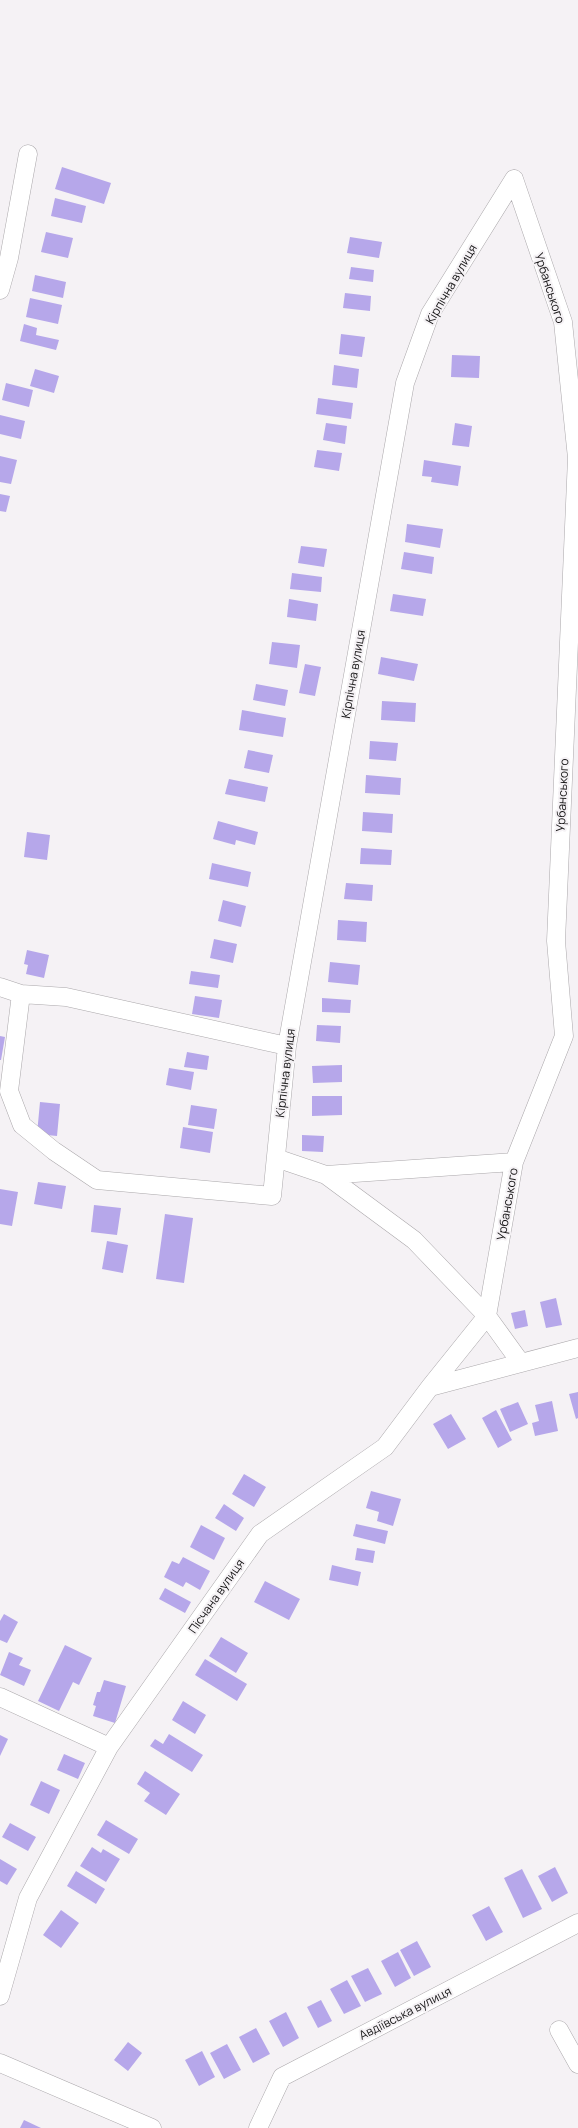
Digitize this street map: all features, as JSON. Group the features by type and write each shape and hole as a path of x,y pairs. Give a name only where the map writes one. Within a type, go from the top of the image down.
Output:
{"street":[{"path":"0,290 10,258 28,154"},
{"name":"Кiрпiчна вулиця","path":"21,994 10,1091 22,1125 47,1146 97,1180 272,1196 286,1046 405,383 430,314 514,179"},
{"name":"Урбанського","path":"430,1387 487,1316 514,1162 564,1036 556,941 577,458 563,322 514,179"},
{"path":"0,987 21,994 66,997 286,1046"},
{"path":"276,1158 326,1176 414,1240 487,1316 521,1363"},
{"path":"326,1176 514,1162"},
{"path":"430,1387 578,1348"},
{"name":"Пiсчана вулиця","path":"0,1996 28,1898 109,1747 260,1534 385,1447 430,1387"},
{"path":"0,1697 109,1747"},
{"name":"Авдіївська вулиця","path":"258,2128 282,2077 578,1923"},
{"path":"559,2030 578,2064"},
{"path":"0,2063 152,2128"}],"building":[{"path":"62,167 111,183 104,204 55,189"},
{"path":"55,198 86,206 82,223 51,216"},
{"path":"46,232 73,238 68,258 41,252"},
{"path":"350,237 382,242 379,258 347,253"},
{"path":"351,267 374,270 373,282 349,279"},
{"path":"35,275 66,282 63,298 32,291"},
{"path":"345,293 371,296 370,311 343,308"},
{"path":"30,298 62,305 58,324 26,317"},
{"path":"24,324 37,328 36,335 59,340 56,350 20,341"},
{"path":"341,334 365,337 362,357 339,354"},
{"path":"452,355 480,356 479,378 451,377"},
{"path":"334,365 359,369 357,388 332,385"},
{"path":"35,369 59,376 54,393 30,386"},
{"path":"6,383 33,390 29,407 2,400"},
{"path":"318,398 353,403 351,419 316,414"},
{"path":"0,415 25,421 21,439 0,434"},
{"path":"326,423 347,426 345,444 323,440"},
{"path":"455,423 472,426 469,447 452,445"},
{"path":"317,450 342,453 339,471 314,467"},
{"path":"0,456 17,460 11,484 0,482"},
{"path":"424,460 461,466 458,486 431,482 432,477 422,476"},
{"path":"0,494 10,496 6,512 0,511"},
{"path":"407,524 443,529 440,548 405,542"},
{"path":"301,546 327,549 324,567 298,563"},
{"path":"404,552 434,557 432,574 401,569"},
{"path":"292,573 322,577 321,592 290,589"},
{"path":"393,594 426,599 423,616 390,611"},
{"path":"289,599 318,604 316,621 287,617"},
{"path":"272,642 300,645 297,668 269,664"},
{"path":"381,657 418,664 414,681 378,674"},
{"path":"305,664 321,667 315,696 299,693"},
{"path":"256,684 288,690 285,706 253,700"},
{"path":"382,701 416,703 415,722 381,720"},
{"path":"242,710 286,718 283,737 239,730"},
{"path":"370,741 398,743 396,761 369,759"},
{"path":"248,750 273,755 269,773 244,768"},
{"path":"366,775 401,778 400,795 365,793"},
{"path":"229,779 268,787 265,802 225,794"},
{"path":"363,812 393,814 392,833 362,831"},
{"path":"218,821 258,832 255,845 236,840 235,845 213,839"},
{"path":"27,832 50,835 47,860 24,857"},
{"path":"361,848 392,850 391,865 360,864"},
{"path":"212,863 251,872 248,887 209,879"},
{"path":"346,883 373,885 372,901 344,899"},
{"path":"223,900 246,906 241,927 218,921"},
{"path":"338,920 367,922 366,942 337,940"},
{"path":"214,939 237,944 233,963 210,958"},
{"path":"27,950 49,955 44,978 26,974 28,965 24,964"},
{"path":"330,962 360,965 358,985 328,982"},
{"path":"191,971 220,975 218,988 189,984"},
{"path":"195,996 222,1000 219,1018 192,1014"},
{"path":"322,998 351,1000 350,1013 322,1012"},
{"path":"317,1025 341,1026 340,1043 316,1041"},
{"path":"0,1036 5,1037 1,1060 0,1060"},
{"path":"187,1052 209,1056 207,1070 184,1067"},
{"path":"342,1065 342,1082 313,1083 312,1066"},
{"path":"169,1068 194,1072 191,1090 166,1085"},
{"path":"312,1096 342,1096 342,1115 312,1116"},
{"path":"40,1102 60,1104 57,1136 37,1134"},
{"path":"191,1105 217,1109 214,1129 188,1125"},
{"path":"183,1127 213,1132 210,1153 180,1148"},
{"path":"302,1135 324,1136 323,1152 302,1151"},
{"path":"38,1182 66,1186 62,1209 34,1204"},
{"path":"0,1189 18,1192 12,1226 0,1224"},
{"path":"94,1205 121,1208 117,1235 91,1232"},
{"path":"165,1214 193,1218 184,1283 156,1279"},
{"path":"107,1241 128,1245 123,1273 102,1269"},
{"path":"556,1298 562,1325 546,1328 540,1302"},
{"path":"525,1310 528,1326 515,1329 511,1313"},
{"path":"578,1392 578,1418 576,1419 569,1394"},
{"path":"552,1401 558,1431 535,1436 532,1423 539,1421 535,1405"},
{"path":"518,1402 528,1424 510,1432 500,1409"},
{"path":"496,1410 512,1440 498,1448 482,1418"},
{"path":"451,1414 466,1439 448,1449 433,1424"},
{"path":"244,1474 266,1487 254,1507 232,1494"},
{"path":"371,1491 401,1499 393,1526 377,1521 379,1512 366,1508"},
{"path":"224,1504 244,1518 236,1531 215,1518"},
{"path":"356,1524 388,1531 385,1544 353,1536"},
{"path":"201,1525 225,1538 214,1560 190,1547"},
{"path":"357,1548 375,1551 373,1563 355,1560"},
{"path":"183,1557 210,1571 200,1590 186,1582 183,1587 164,1577 172,1561 179,1564"},
{"path":"332,1565 361,1572 358,1586 329,1580"},
{"path":"265,1581 300,1599 289,1620 254,1602"},
{"path":"165,1588 191,1602 185,1613 159,1599"},
{"path":"4,1614 18,1622 7,1643 0,1640 0,1621"},
{"path":"221,1637 248,1653 236,1673 209,1656"},
{"path":"65,1645 92,1658 79,1685 73,1682 59,1711 38,1701"},
{"path":"9,1652 23,1658 19,1665 31,1670 24,1686 0,1675"},
{"path":"205,1659 247,1684 237,1701 195,1675"},
{"path":"104,1680 126,1686 115,1723 93,1716 96,1706 93,1705 97,1692 100,1692"},
{"path":"183,1701 206,1715 195,1734 172,1720"},
{"path":"169,1734 203,1755 192,1772 150,1746 155,1739 163,1744"},
{"path":"0,1735 8,1739 0,1756"},
{"path":"64,1754 85,1763 78,1779 57,1770"},
{"path":"145,1771 180,1794 166,1815 144,1801 150,1793 137,1784"},
{"path":"41,1781 60,1790 49,1814 30,1805"},
{"path":"106,1820 138,1839 129,1854 97,1835"},
{"path":"10,1823 36,1837 28,1851 2,1837"},
{"path":"92,1847 101,1853 103,1849 120,1859 106,1882 80,1866"},
{"path":"0,1859 17,1869 7,1885 0,1881"},
{"path":"555,1867 568,1893 552,1902 538,1876"},
{"path":"522,1869 542,1909 523,1918 504,1878"},
{"path":"76,1871 105,1889 96,1904 67,1886"},
{"path":"489,1906 503,1932 486,1941 472,1915"},
{"path":"61,1910 79,1923 61,1948 43,1935"},
{"path":"417,1941 431,1967 414,1976 400,1950"},
{"path":"398,1952 411,1978 395,1987 381,1961"},
{"path":"368,1968 382,1994 365,2002 351,1976"},
{"path":"347,1980 361,2006 344,2014 330,1989"},
{"path":"321,2000 332,2021 318,2028 307,2007"},
{"path":"286,2012 299,2038 283,2047 269,2021"},
{"path":"256,2028 270,2054 253,2063 239,2037"},
{"path":"128,2042 142,2053 128,2071 114,2060"},
{"path":"227,2044 241,2070 224,2079 210,2053"},
{"path":"202,2051 215,2077 199,2086 185,2060"},
{"path":"24,2120 41,2128 20,2128"}]}
